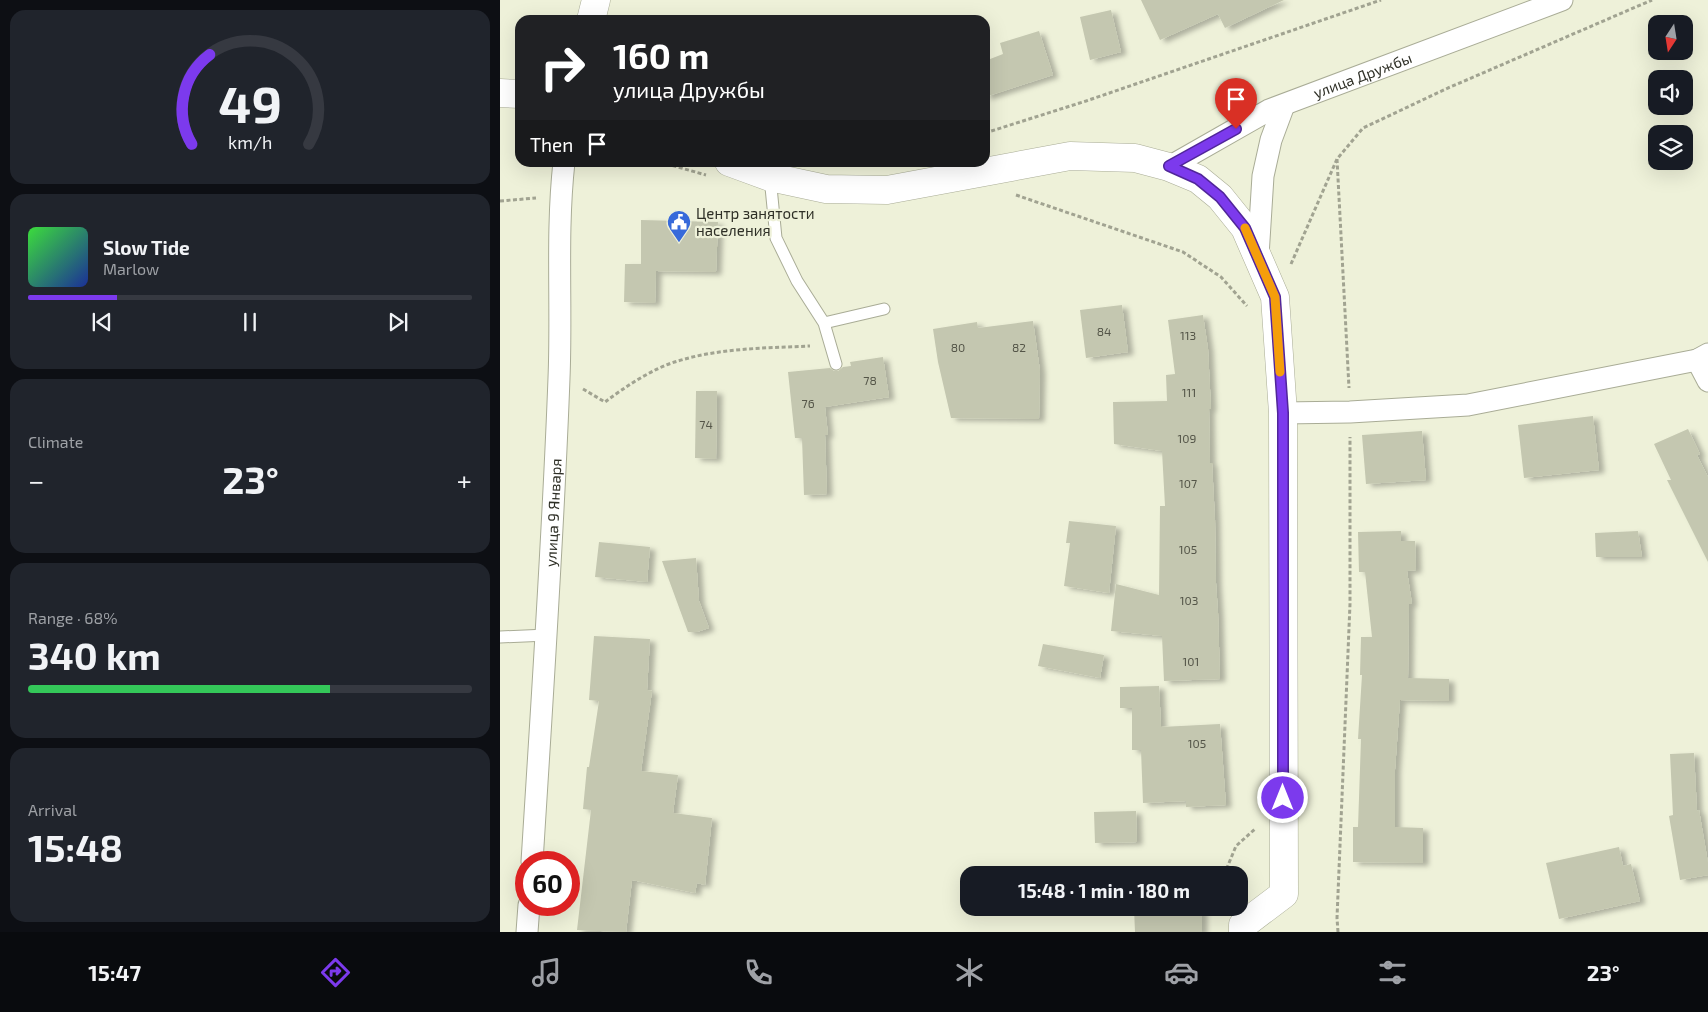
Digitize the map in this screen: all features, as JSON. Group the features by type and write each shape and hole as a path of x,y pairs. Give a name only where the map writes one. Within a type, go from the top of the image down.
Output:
{"main road":[{"path":"592,15 596,0"},
{"path":"500,93 515,94"},
{"path":"720,170 770,177 826,189 887,190 1070,156 1135,158 1169,166 1198,179 1220,197 1245,228 1275,297 1283,413 1284,894 1243,925 1243,932"}],"street":[{"name":"улица Дружбы","path":"1169,166 1269,110 1562,0"},
{"path":"1258,256 1263,176 1271,140 1284,105"},
{"name":"улица 9 Января","path":"533,851 547,635 560,376 561,196 564,167"},
{"path":"1283,413 1350,412 1468,406 1702,357 1708,381"},
{"path":"527,932 528,916"}],"lane":[{"path":"770,177 776,238 797,281 824,323 836,364"},
{"path":"824,323 884,310"},
{"path":"500,637 547,635"}],"path":[{"path":"990,131 1086,101 1381,0"},
{"path":"1275,297 1337,159 1363,128 1448,88 1652,0"},
{"path":"1337,159 1350,412 1350,604 1338,932"},
{"path":"698,167 720,170"},
{"path":"1013,194 1183,252 1221,277 1251,310 1249,302"},
{"path":"560,376 605,402 630,383 677,361 728,351 831,344"},
{"path":"1228,866 1236,846 1256,828"}],"building":[{"path":"1141,0 1284,0 1225,28 1218,14 1160,40"},
{"path":"1111,10 1121,52 1090,60 1080,17"},
{"path":"1039,31 1053,75 990,95 990,59 1003,54 1000,43"},
{"name":"Центр занятости населения","path":"641,220 718,222 716,272 656,271 655,303 624,302 625,264 641,264"},
{"path":"1122,305 1128,352 1086,358 1080,310"},
{"path":"1203,315 1208,349 1211,409 1209,409 1210,463 1212,463 1215,520 1220,679 1164,681 1162,636 1111,631 1116,584 1159,595 1160,506 1165,506 1162,451 1114,444 1113,402 1167,401 1166,375 1175,374 1168,320"},
{"path":"1033,321 1040,371 1039,419 951,418 938,362 933,329 977,322 978,328"},
{"path":"883,357 889,397 825,407 828,435 825,435 827,494 804,495 802,438 795,438 788,372 830,368 838,371 843,367 851,366 850,362"},
{"path":"696,391 717,391 716,459 695,458"},
{"path":"1593,416 1599,470 1524,478 1518,425"},
{"path":"1688,429 1700,454 1697,455 1708,477 1708,562 1667,480 1671,480 1654,444"},
{"path":"1422,431 1426,480 1366,484 1362,435"},
{"path":"1069,521 1116,526 1109,593 1064,586 1070,543 1066,543"},
{"path":"1401,531 1401,541 1415,541 1416,570 1407,571 1412,604 1409,604 1408,678 1449,679 1449,701 1400,700 1395,770 1395,827 1423,828 1423,863 1353,862 1353,827 1358,827 1361,739 1358,739 1362,675 1360,675 1361,637 1372,637 1365,572 1359,572 1358,532"},
{"path":"1638,531 1642,557 1596,557 1595,533"},
{"path":"599,542 650,547 647,582 595,577"},
{"path":"696,558 699,601 709,628 697,632 688,632 662,561"},
{"path":"594,636 650,639 647,690 652,691 641,771 678,775 673,813 712,818 705,885 697,883 695,893 632,880 626,932 577,930 591,810 583,809 587,767 589,767 599,701 589,700"},
{"path":"1043,644 1104,655 1100,678 1038,666"},
{"path":"1159,686 1161,727 1220,724 1226,805 1186,807 1186,801 1143,803 1141,750 1132,750 1132,708 1120,708 1120,687"},
{"path":"1694,753 1697,811 1699,810 1708,863 1708,875 1680,880 1669,816 1673,815 1670,754"},
{"path":"1136,811 1137,842 1095,843 1094,812"},
{"path":"1619,847 1623,866 1631,864 1640,901 1559,919 1546,863"},
{"path":"1134,916 1202,916 1202,932 1135,932"}],"slow traffic":[{"path":"1245,228 1275,297 1280,372"}],"place":[{"name":"Центр занятости населения","path":"679,243"}],"route":[{"path":"1236,129 1169,166 1198,179 1220,197 1245,228 1275,297 1283,413 1283,798"}]}
